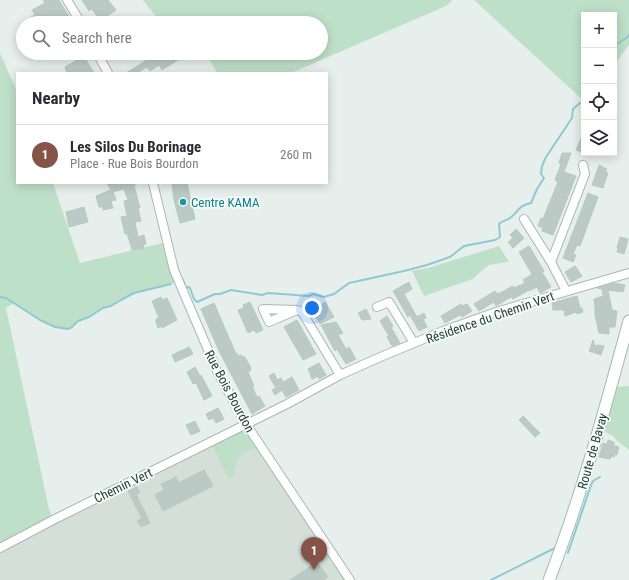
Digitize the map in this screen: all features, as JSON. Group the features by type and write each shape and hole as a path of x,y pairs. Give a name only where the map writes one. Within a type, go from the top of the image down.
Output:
{"main road":[{"name":"Route de Bavay","path":"549,580 585,478 629,321"}],"street":[{"path":"67,0 77,16"},
{"path":"101,60 107,72"},
{"path":"551,262 585,174 583,165"},
{"name":"Rue Bois Bourdon","path":"153,184 174,270 217,371 246,424 350,580"},
{"name":"Résidence du Chemin Vert","path":"524,220 551,262 566,291"},
{"name":"Résidence du Chemin Vert","path":"246,424 287,404 340,375 444,331 496,312 629,273"},
{"name":"Résidence du Chemin Vert","path":"377,307 389,302 414,343"},
{"path":"298,310 305,315 340,375"},
{"name":"Chemin Vert","path":"0,548 246,424"}],"shaded area":[{"path":"242,431 247,433 345,580 0,580 0,548"}],"green space":[{"path":"143,0 453,0 446,6 328,57 328,16 156,16"},
{"path":"474,0 629,0 629,45 617,61 617,12 581,12 581,98"},
{"path":"0,53 16,90 16,184 53,184 80,263 167,242 179,281 163,287 134,293 111,306 102,308 89,317 78,321 68,329 55,327 40,320 14,303 6,308 49,509 53,520 0,548"},
{"path":"210,60 321,60 293,72 216,72"},
{"path":"499,246 509,262 489,265 473,279 424,296 412,271 428,268"},
{"path":"629,386 629,450 604,429 610,389"},
{"path":"242,431 247,433 258,448 246,452 239,457 235,465 234,477 229,479 212,445"}],"building":[{"path":"43,0 59,0 69,16 33,16 35,15 32,10 45,3"},
{"path":"82,0 108,0 116,10 107,16 97,16 92,9 89,11"},
{"path":"77,60 86,60 93,72 67,72 65,67"},
{"path":"147,60 178,60 162,70 159,65 150,71 147,67 139,72 128,72"},
{"path":"581,138 581,152 576,150"},
{"path":"562,153 571,153 564,172 576,176 553,235 542,231 543,228 538,226 541,218 543,219 558,182 555,180 561,164 559,163"},
{"path":"599,165 607,169 605,172 608,173 603,188 592,185"},
{"path":"108,184 136,184 134,185 140,208 138,208 141,221 135,222 138,237 144,235 146,244 143,245 144,248 132,250 127,233 125,234 121,217 127,216 124,201 128,200 124,189 113,192 116,200 111,201 113,208 103,210 103,207 99,207 96,196 111,190"},
{"name":"Centre KAMA","path":"187,184 195,219 180,223 172,185"},
{"path":"588,193 598,197 580,246 577,245 573,254 576,255 573,262 563,258"},
{"path":"84,207 88,222 69,227 66,212"},
{"path":"516,229 524,238 513,248 508,242 513,238 510,235"},
{"path":"620,237 628,239 624,254 617,252"},
{"path":"529,246 544,271 542,272 551,287 540,293 537,287 513,299 511,297 496,306 494,302 479,311 474,304 495,291 498,294 513,286 514,288 525,283 523,280 532,274 519,252"},
{"path":"575,266 582,276 571,282 565,272"},
{"path":"409,282 412,289 404,294 417,317 424,313 426,318 423,319 427,327 419,331 410,315 408,317 393,291"},
{"path":"614,283 625,285 623,292 608,290 612,310 617,311 615,327 609,327 609,334 599,333 595,315 594,299 603,296 602,289 597,288"},
{"path":"577,296 580,308 582,308 583,312 577,314 576,312 565,316 564,310 553,310 552,303"},
{"path":"161,297 162,300 167,298 177,320 162,328 161,326 158,328 156,319 159,318 152,301"},
{"path":"250,302 263,330 256,333 254,330 248,333 238,310 244,308 243,305"},
{"path":"325,302 334,317 320,324 312,310"},
{"path":"214,303 236,354 237,353 238,356 241,355 242,357 244,356 250,366 251,370 248,372 254,386 252,386 257,397 259,396 265,406 252,414 219,351 201,309"},
{"path":"461,304 462,306 467,304 472,311 462,317 460,315 445,323 441,316"},
{"path":"366,309 371,319 362,320 358,313"},
{"path":"387,316 400,343 392,346 387,337 389,336 380,321"},
{"path":"297,320 316,354 303,360 284,327"},
{"path":"336,322 343,333 338,335 346,349 349,347 356,359 346,364 337,349 335,351 321,325"},
{"path":"593,340 595,346 604,346 601,355 589,351"},
{"path":"189,347 193,354 175,362 172,355"},
{"path":"319,363 326,375 319,379 318,376 312,379 308,369"},
{"path":"195,367 212,396 204,400 196,383 193,384 187,372"},
{"path":"274,373 277,380 281,378 283,382 292,377 299,390 286,397 282,390 275,395 272,390 276,388 269,376"},
{"path":"218,408 224,419 216,423 213,418 209,420 206,414"},
{"path":"523,416 540,433 535,437 519,420"},
{"path":"195,421 200,431 191,435 186,425"},
{"path":"608,440 614,442 614,446 619,447 617,455 615,454 614,457 611,456 610,459 599,457 603,443 607,444"},
{"path":"204,470 213,486 163,511 155,495 164,490 161,484 176,477 178,483"},
{"path":"137,487 140,493 136,494 150,523 141,527 137,521 142,519 128,491"},
{"path":"317,562 328,577 323,580 290,580"}],"waterway":[{"path":"617,44 629,35"},
{"path":"183,280 186,288 190,288 194,299 197,302 215,294 220,294 231,290 262,295 268,293 309,296 313,294 324,297 334,294 349,283 427,265 450,257 464,246 495,240 500,237 499,224 513,216 521,207 531,203 544,178 541,174 542,166 546,157 572,118 573,109 581,103"},
{"path":"0,297 6,298 40,320 55,327 68,329 78,321 89,317 103,308 111,306 134,293 171,284"},
{"path":"568,553 591,485 593,481 600,477"},
{"path":"491,580 555,548"}],"place":[{"name":"Centre KAMA","path":"183,202"},
{"name":"Les Silos Du Borinage","path":"314,570"}]}
